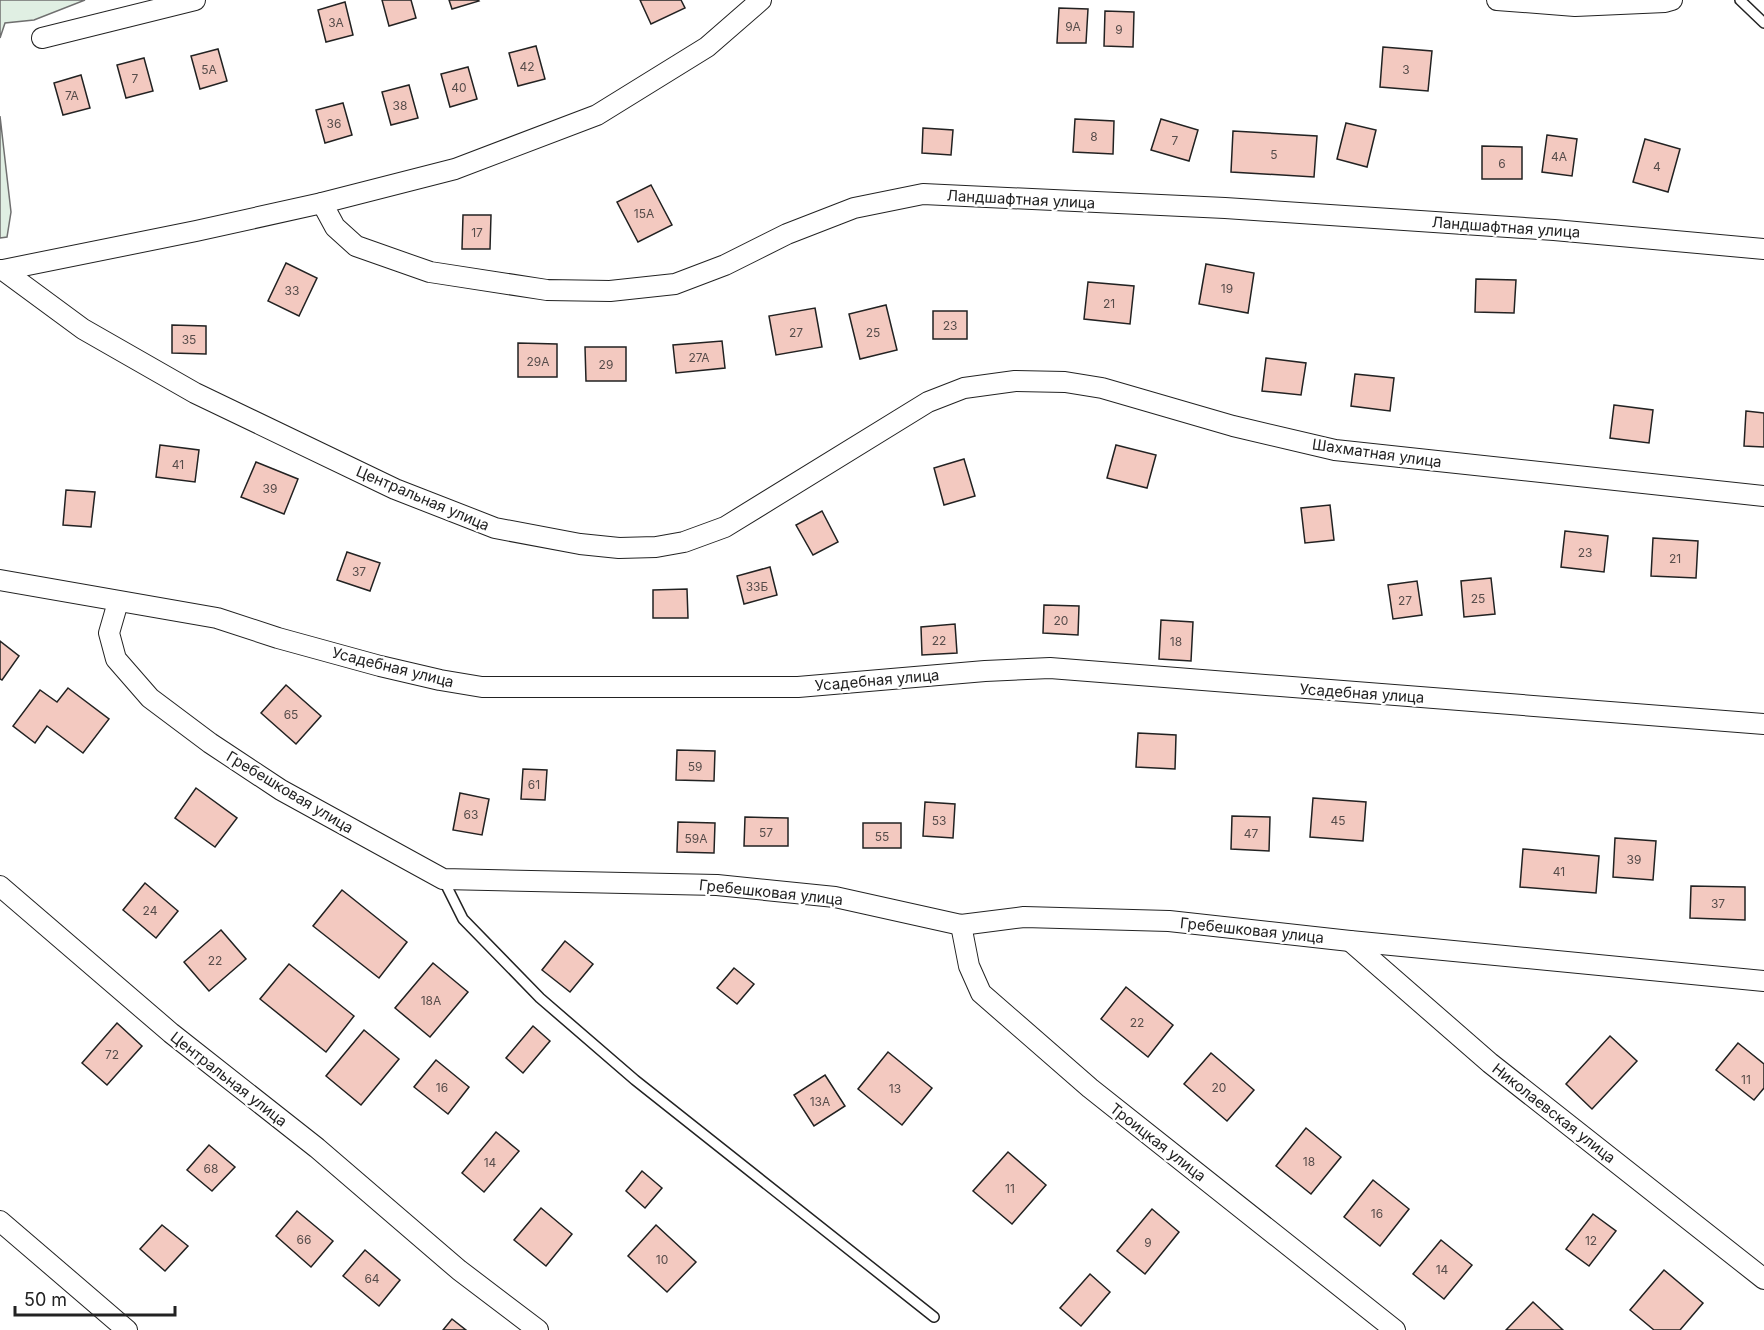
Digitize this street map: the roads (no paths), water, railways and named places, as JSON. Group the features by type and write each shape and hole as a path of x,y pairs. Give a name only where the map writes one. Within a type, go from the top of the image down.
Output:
{"street":[{"path":"42,38 195,0"},
{"name":"Центральная улица","path":"2,270 322,203 455,169 597,115 707,46 761,0"},
{"path":"1497,0 1575,6 1672,0"},
{"name":"Ландшафтная улица","path":"322,203 335,227 356,246 430,272 547,290 610,291 675,284 725,265 787,234 854,208 923,194 1226,208 1554,230 1764,249"},
{"name":"Центральная улица","path":"2,270 83,329 195,393 384,484 495,528 580,544 620,548 656,547 684,542 725,527 928,402"},
{"name":"Шахматная улица","path":"928,402 964,388 1015,381 1065,382 1102,388 1233,426 1335,450 1764,496"},
{"name":"Усадебная улица","path":"0,580 217,618 278,638 380,666 482,687 798,687 985,671 1050,668 1764,724"},
{"name":"Гребешковая улица","path":"118,602 109,633 116,659 150,698 210,743 281,790 443,879 717,885 835,897 961,925 1024,917 1169,921 1764,981"},
{"name":"Центральная улица","path":"0,886 171,1033 317,1148 459,1270 538,1330"},
{"name":"Троицкая улица","path":"961,925 969,966 981,993 1090,1088 1395,1330"},
{"name":"Николаевская улица","path":"1350,941 1490,1063 1764,1279"},
{"path":"0,1221 127,1330"}],"lane":[{"path":"1740,0 1764,23"},
{"path":"443,879 463,919 548,1005 635,1080 934,1317"}]}
